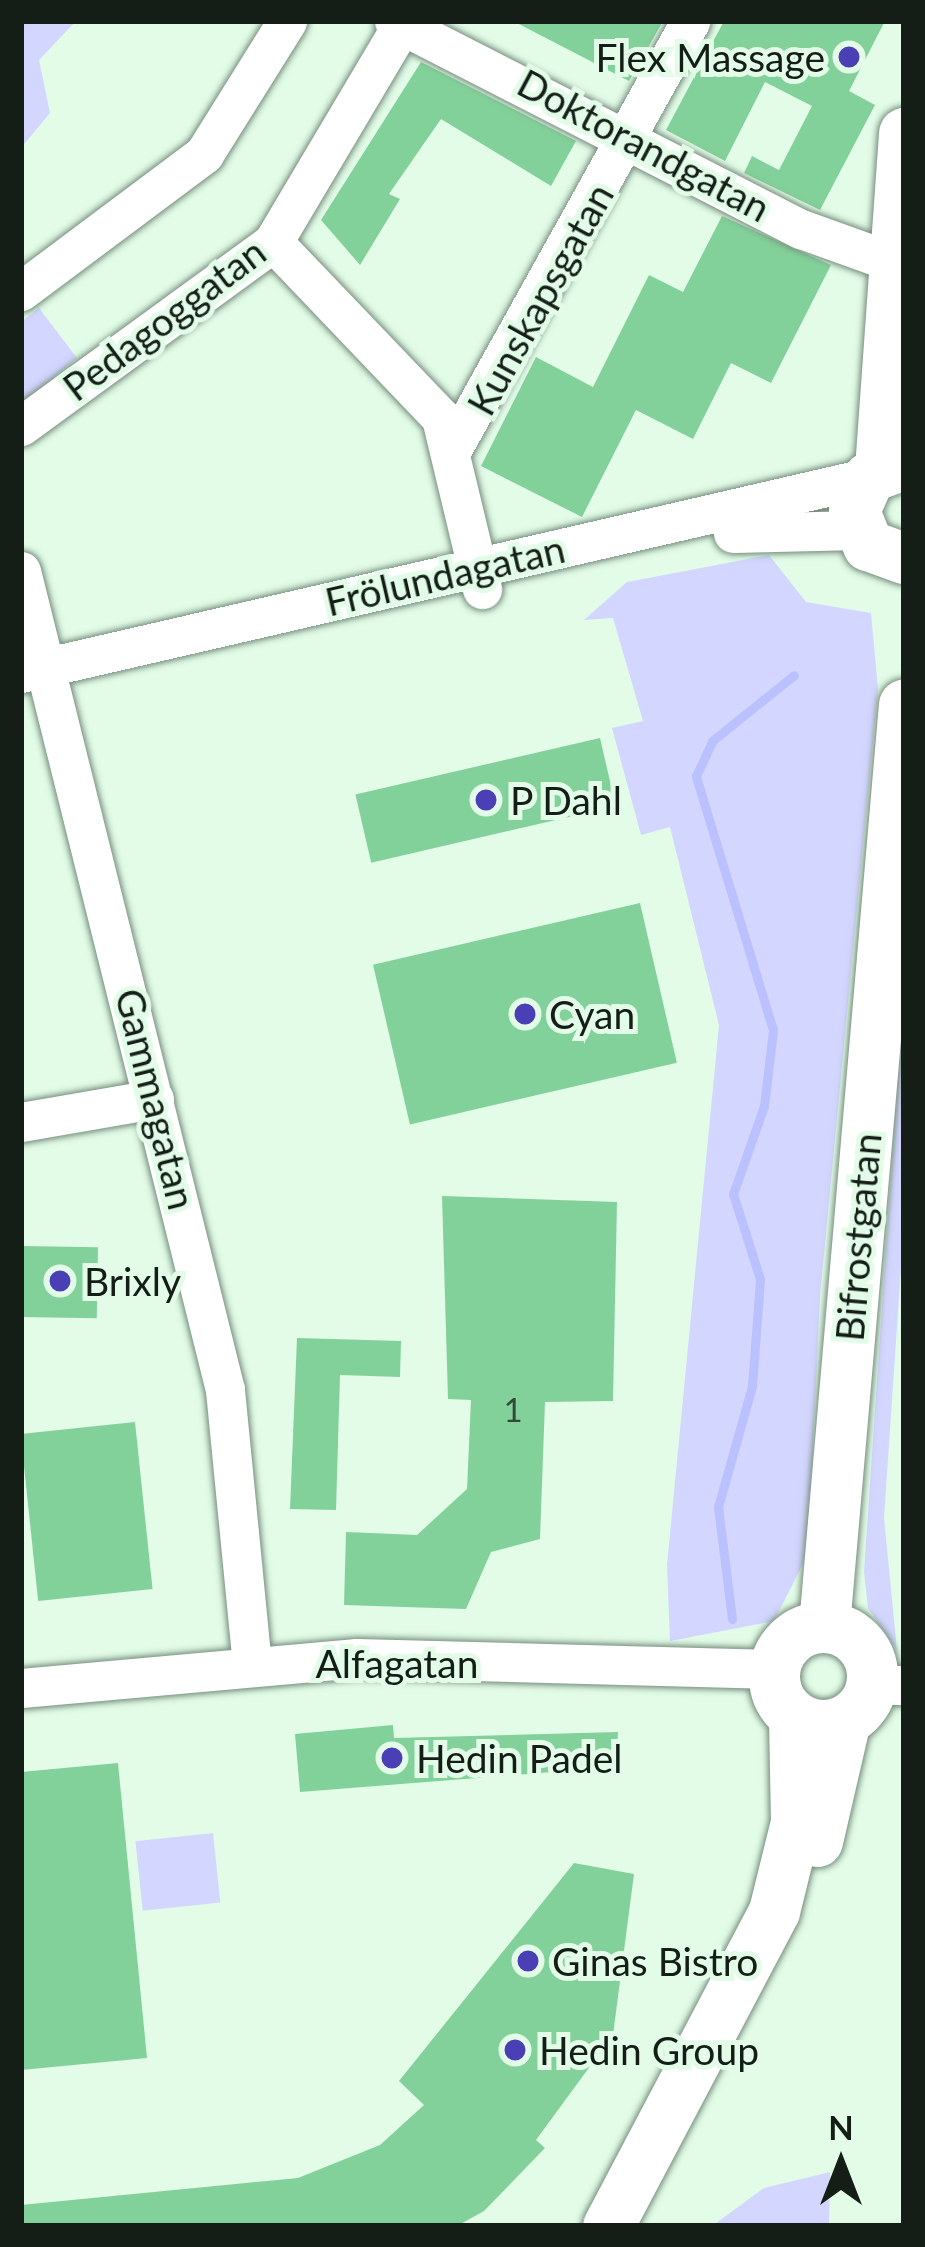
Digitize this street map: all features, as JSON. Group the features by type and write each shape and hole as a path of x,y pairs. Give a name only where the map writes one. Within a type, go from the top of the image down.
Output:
{"main road":[{"path":"903,567 858,530 855,502 884,470 887,260 904,133"},
{"name":"Bifrostgatan","path":"824,1627 904,704"},
{"path":"608,2226 774,1911 796,1822 794,1716 774,1669 791,1638 824,1627 861,1645 874,1696 783,1955 638,2226"},
{"path":"794,1716 874,1696"}],"street":[{"path":"21,291 204,154 287,21"},
{"name":"Kunskapsgatan","path":"480,578 455,443 630,138 690,21"},
{"name":"Doktorandgatan","path":"398,23 887,260"},
{"name":"Pedagoggatan","path":"21,426 273,242 398,23"},
{"path":"273,242 455,443"},
{"name":"Frölundagatan","path":"39,682 480,578 884,470"},
{"name":"Frölundagatan","path":"480,578 747,530 858,530"},
{"name":"Gammagatan","path":"21,571 39,682 154,1100 225,1390 252,1665"},
{"path":"21,1122 154,1100"},
{"name":"Alfagatan","path":"21,1688 252,1665 774,1669"}],"shaded area":[{"path":"21,21 76,21 39,60 50,113 21,148"},
{"path":"39,308 77,358 21,405 21,322"},
{"path":"769,555 806,602 871,613 878,689 820,1296 808,1554 774,1621 670,1641 667,1565 719,1025 670,827 641,835 612,728 643,721 613,618 584,620 627,582"},
{"path":"904,981 904,1223 884,1518 897,1650 868,1608 864,1572"},
{"path":"213,1833 220,1903 143,1911 135,1841"},
{"path":"830,2172 829,2226 712,2226 764,2188"}],"building":[{"path":"513,21 663,21 629,81"},
{"path":"724,21 885,21 849,91 875,105 820,210 744,173 752,156 779,170 812,106 765,82 725,161 666,130"},
{"path":"421,62 576,141 551,186 441,119 389,194 400,199 360,265 321,220"},
{"path":"722,216 831,265 771,383 731,363 693,439 636,410 582,517 481,466 536,357 593,387 649,275 683,292"},
{"name":"P Dahl","path":"600,738 616,806 371,863 355,794"},
{"name":"Cyan","path":"640,903 677,1063 410,1124 373,965"},
{"path":"442,1196 617,1202 613,1401 545,1402 540,1539 491,1552 466,1609 344,1605 346,1532 417,1535 467,1489 471,1400 448,1399"},
{"name":"Brixly","path":"21,1246 98,1247 97,1318 21,1317"},
{"path":"297,1338 401,1341 400,1377 340,1375 336,1510 290,1509"},
{"path":"135,1422 153,1589 38,1601 21,1434"},
{"name":"Hedin Padel","path":"393,1725 394,1738 618,1732 616,1767 300,1792 295,1734"},
{"path":"118,1763 147,2058 21,2070 21,1772"},
{"name":"Hedin Group","path":"574,1863 634,1874 613,2035 536,2140 545,2148 484,2211 457,2226 21,2226 21,2205 298,2178 380,2145 424,2105 399,2081"}],"waterway":[{"path":"732,1619 718,1507 752,1386 760,1279 733,1194 764,1106 773,1030 696,776 712,741 794,675"}],"place":[{"name":"Flex Massage","path":"849,57"},
{"name":"P Dahl","path":"486,800"},
{"name":"Cyan","path":"525,1014"},
{"name":"Brixly","path":"60,1281"},
{"name":"Hedin Padel","path":"392,1758"},
{"name":"Ginas Bistro","path":"528,1961"},
{"name":"Hedin Group","path":"515,2050"}]}
